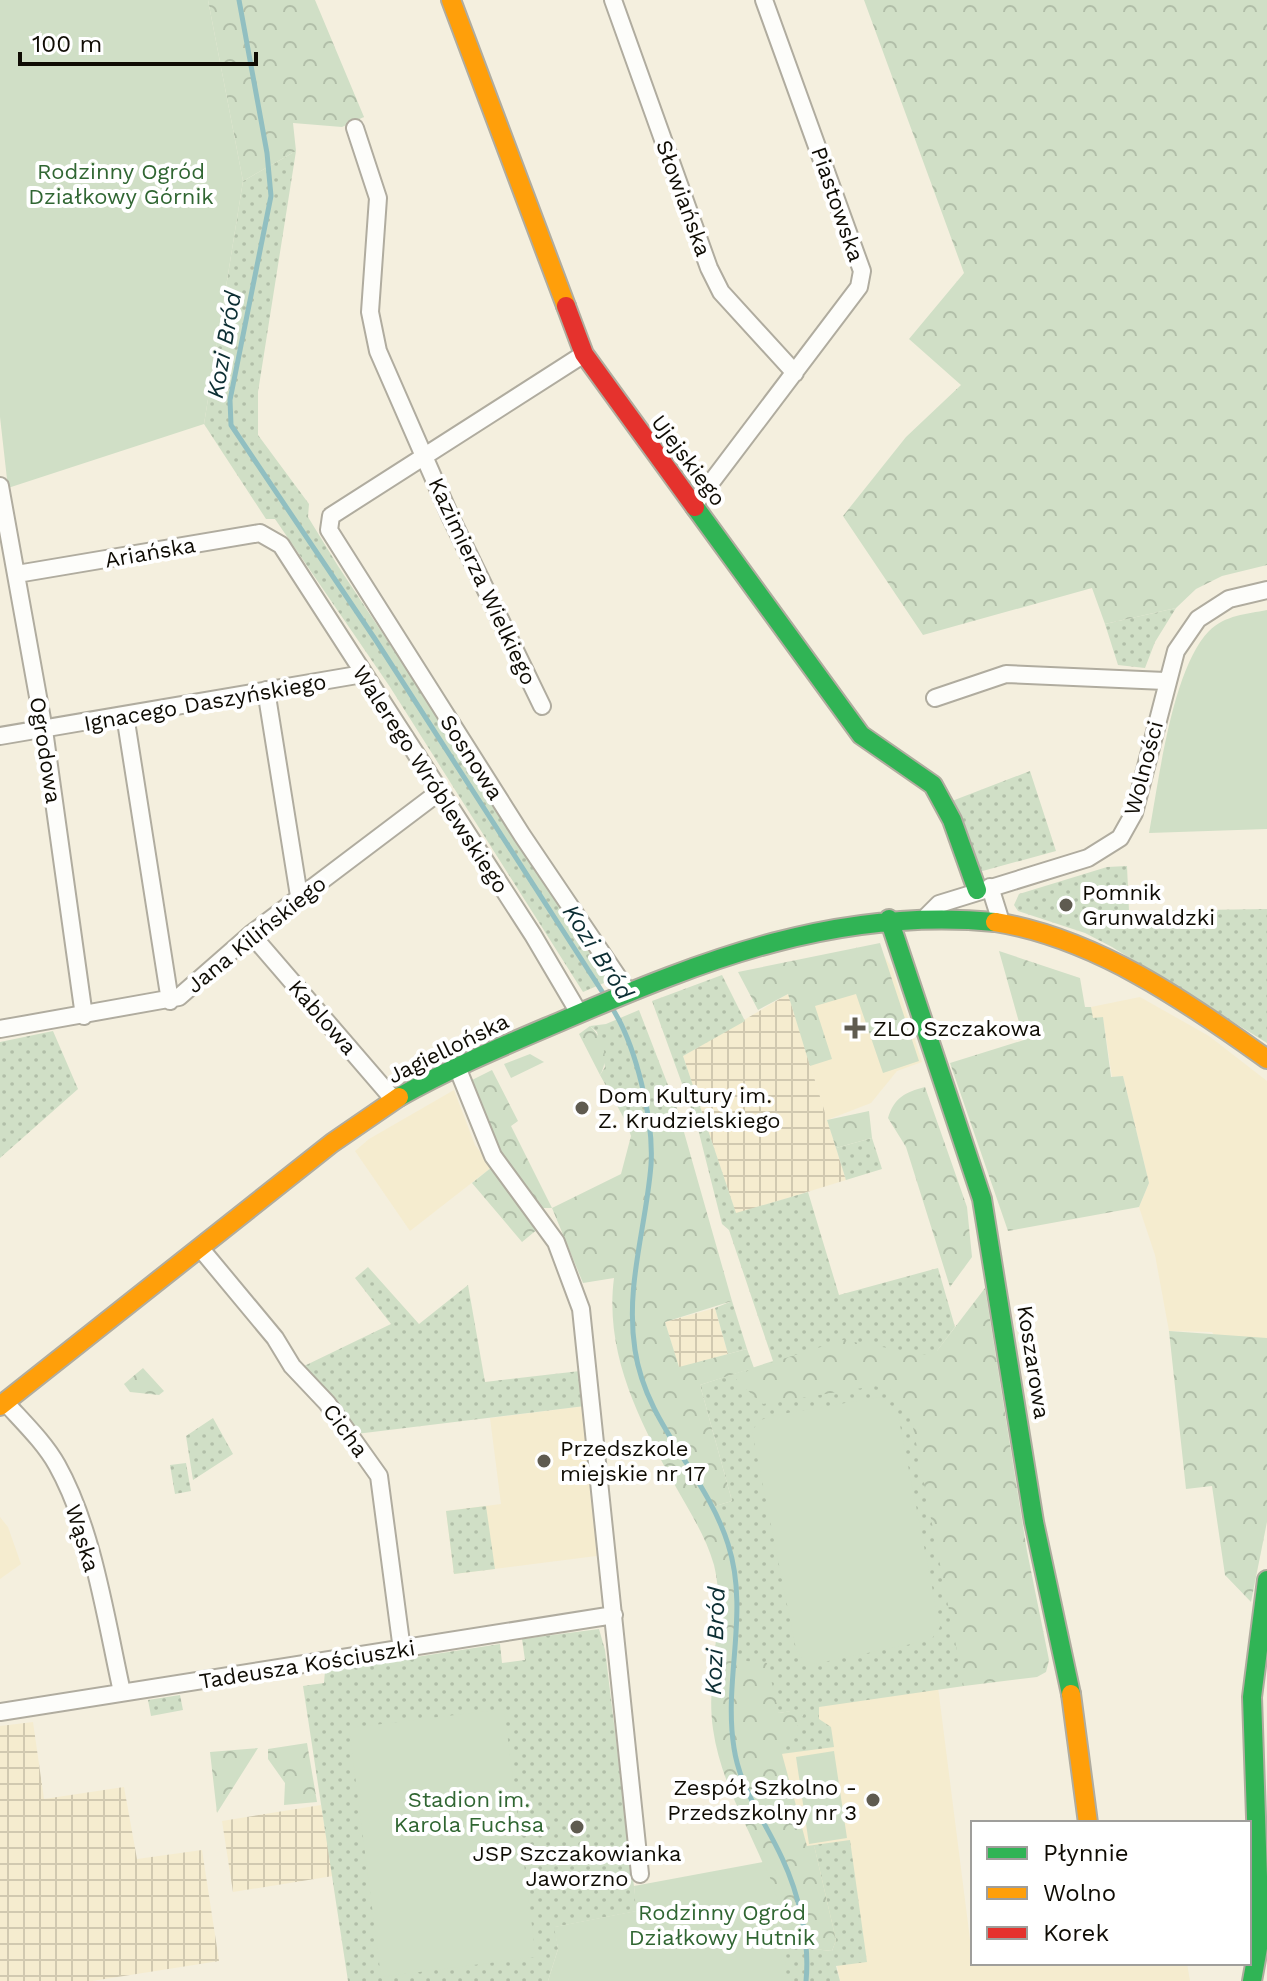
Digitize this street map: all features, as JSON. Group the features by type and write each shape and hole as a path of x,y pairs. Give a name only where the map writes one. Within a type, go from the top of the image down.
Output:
{"street":[{"name":"Ujejskiego","path":"451,0 584,354 861,735 911,767 940,795 984,888"},
{"name":"Słowiańska","path":"613,0 715,280 721,292 795,373"},
{"name":"Piastowska","path":"694,505 859,287 862,271 764,0"},
{"name":"Kazimierza Wielkiego","path":"355,128 378,198 371,328 424,455 542,706"},
{"name":"Kazimierza Wielkiego","path":"331,516 584,354"},
{"name":"Ogrodowa","path":"0,486 6,550 17,574 44,730 84,1016"},
{"name":"Sosnowa","path":"331,516 329,530 393,635 625,993"},
{"name":"Ariańska","path":"17,574 260,533 281,545"},
{"name":"Walerego Wróblewskiego","path":"281,545 581,1012"},
{"name":"Wolności","path":"927,916 939,904 1088,858 1120,838 1134,813 1165,681 1176,651 1198,619 1229,599 1267,590"},
{"name":"Ignacego Daszyńskiego","path":"0,736 363,674"},
{"path":"935,698 1006,674 1165,681"},
{"path":"266,690 299,896"},
{"path":"125,715 170,1001"},
{"name":"Jana Kilińskiego","path":"0,1029 179,997 299,896 439,792"},
{"path":"984,888 1001,922"},
{"name":"Jagiellońska","path":"3,1404 394,1100 457,1067 581,1012 734,953 889,919 927,916 1001,922 1053,936 1115,965 1267,1059"},
{"name":"Koszarowa","path":"889,919 982,1199 1034,1522 1054,1627 1069,1680 1088,1821"},
{"name":"Kablowa","path":"251,934 394,1100"},
{"path":"457,1067 493,1156 556,1242 575,1287 584,1332 640,1874"},
{"name":"Cicha","path":"201,1249 275,1338 292,1366 327,1403 379,1476 402,1650"},
{"name":"Wąska","path":"3,1404 57,1465 75,1508 98,1587 122,1692"},
{"path":"1258,1975 1260,1914 1252,1697 1267,1580"},
{"name":"Tadeusza Kościuszki","path":"0,1712 614,1615"}],"shaded area":[{"name":"ZLO Szczakowa","path":"879,948 892,968 922,1062 897,1071 871,1103 827,1120 788,994"},
{"path":"788,994 846,1180 736,1214 683,1056"},
{"path":"1140,997 1209,1036 1267,1081 1267,1426 1212,1332 1169,1331 1155,1255 1139,1207 1149,1183 1123,1076 1112,1077 1103,1018 1092,1018 1091,1007"},
{"path":"454,1090 475,1145 492,1167 410,1231 355,1151 369,1139"},
{"path":"715,1308 728,1354 679,1368 665,1322"},
{"name":"Przedszkole miejskie nr 17","path":"585,1406 604,1555 454,1574 446,1511 501,1504 490,1418"},
{"path":"0,1517 8,1527 21,1564 0,1579"},
{"name":"Zespół Szkolno - Przedszkolny nr 3","path":"938,1687 971,1965 1187,1965 1190,1981 840,1981 814,1845 807,1847 781,1754 807,1708"},
{"path":"33,1722 44,1799 124,1787 137,1859 202,1850 219,1961 92,1981 0,1981 0,1726"},
{"path":"321,1805 333,1876 233,1892 222,1821"}],"green space":[{"name":"Rodzinny Ogród Działkowy Górnik","path":"0,0 208,0 243,181 204,424 8,488 0,417"},
{"path":"208,0 315,0 364,117 342,127 293,123 296,151 243,181"},
{"path":"864,0 1267,0 1267,565 1222,576 1196,589 1176,608 1105,624 1092,588 923,635 843,516 906,437 961,385 909,339 964,273"},
{"path":"296,151 258,392 258,435 309,504 308,517 338,566 611,980 583,992 390,687 275,519 266,519 204,424 243,181"},
{"path":"1176,608 1155,642 1145,668 1118,665 1105,624"},
{"path":"1267,610 1267,829 1149,833 1176,698 1196,648 1209,631 1222,622"},
{"path":"1030,771 1056,851 979,872 952,801"},
{"path":"1127,866 1129,911 1267,909 1267,1043 1112,947 1085,933 1018,911 1014,905 1019,894 1107,867"},
{"path":"880,943 919,1061 883,1073 856,994 815,1006 832,1059 810,1066 788,994 758,1010 738,972"},
{"path":"999,951 1080,978 1085,1007 1091,1007 1093,1018 1103,1017 1111,1077 1123,1076 1149,1183 1139,1207 1008,1231 950,1063 1024,1040"},
{"path":"722,975 745,1021 683,1056 736,1213 808,1192 839,1295 938,1268 955,1327 937,1351 964,1686 819,1707 819,1719 831,1727 834,1747 781,1754 806,1709 779,1713 735,1660 738,1621 736,1581 728,1543 712,1507 732,1501 700,1385 773,1361 729,1230 722,1224 697,1125 652,1001"},
{"path":"639,1010 678,1111 626,1122 600,1075 605,1067 597,1032 590,1026 606,1024"},
{"path":"590,1026 604,1049 600,1075 579,1034"},
{"path":"53,1031 78,1089 0,1158 0,1042"},
{"path":"530,1054 544,1062 511,1078 504,1064"},
{"path":"492,1070 518,1121 511,1126 552,1208 540,1208 500,1153 472,1080"},
{"path":"925,1087 967,1207 972,1257 950,1287 906,1147 888,1118 901,1097"},
{"path":"678,1111 732,1301 665,1322 679,1367 747,1349 754,1368 843,1340 933,1356 985,1288 1027,1551 1049,1660 1046,1672 1037,1677 964,1686 910,1412 891,1390 875,1386 763,1404 736,1380 750,1369 700,1385 732,1501 712,1507 728,1543 736,1581 736,1660 767,1663 779,1713 807,1708 782,1754 807,1846 814,1845 836,1940 832,1951 785,1946 773,1890 728,1785 713,1729 711,1709 718,1605 711,1555 628,1388 615,1334 612,1307 614,1278 583,1283 552,1208 621,1174 631,1136 626,1122"},
{"path":"869,1111 872,1138 836,1148 827,1120"},
{"path":"872,1138 882,1169 846,1180 836,1148"},
{"path":"492,1167 539,1228 522,1242 472,1183"},
{"path":"368,1267 419,1324 468,1285 485,1382 580,1371 585,1406 356,1434 300,1368 391,1324 355,1278"},
{"path":"732,1301 747,1349 728,1354 715,1308"},
{"path":"1169,1331 1267,1338 1267,1522 1251,1602 1225,1575 1212,1486 1186,1489"},
{"path":"143,1368 164,1391 159,1395 130,1392 124,1384"},
{"path":"880,1397 897,1410 940,1627 931,1640 814,1664 802,1658 796,1649 752,1431 759,1421 770,1416"},
{"path":"213,1418 233,1454 193,1480 186,1436"},
{"path":"186,1463 191,1491 175,1494 170,1465"},
{"path":"486,1506 495,1569 454,1574 446,1511"},
{"name":"Stadion im. Karola Fuchsa","path":"599,1629 605,1650 637,1911 555,1927 558,1949 548,1981 348,1981 303,1686 324,1683 325,1671 500,1644 502,1663 525,1660 522,1639"},
{"path":"180,1695 183,1710 151,1716 148,1700"},
{"path":"504,1709 536,1957 381,1977 349,1728"},
{"path":"307,1743 317,1802 284,1805 285,1783 268,1759 268,1749"},
{"path":"258,1748 217,1813 210,1752"},
{"path":"834,1751 847,1838 809,1844 796,1757"},
{"path":"850,1840 867,1962 836,1966 840,1981 785,1981 785,1946 832,1951 836,1940 814,1845"},
{"name":"Rodzinny Ogród Działkowy Hutnik","path":"763,1862 775,1890 782,1920 785,1981 548,1981 558,1949 554,1927 636,1911 634,1886"}],"waterway":[{"name":"Kozi Bród","path":"239,0 267,153 271,196 230,400 231,425 375,639 605,996"},
{"name":"Kozi Bród","path":"612,1008 636,1062 650,1127 651,1165 634,1280 635,1350 651,1402 706,1495 728,1544 737,1595 731,1722 734,1748 747,1791 782,1858 793,1887 805,1934 806,1981"}],"traffic: fast":[{"path":"695,507 861,735 933,785 952,820 977,890"},
{"path":"889,919 982,1199 1034,1522 1071,1694"},
{"path":"399,1097 480,1056 617,998 721,958 774,942 882,922 937,919 995,922"},
{"path":"1252,1981 1260,1937 1252,1697 1267,1580"}],"traffic: slow":[{"path":"451,0 566,306"},
{"path":"995,922 1032,930 1104,957 1172,994 1267,1059"},
{"path":"0,1406 332,1143 399,1097"},
{"path":"1071,1694 1088,1821"}],"traffic: jam":[{"path":"566,306 584,354 695,507"}],"place":[{"name":"Pomnik Grunwaldzki","path":"1066,905"},
{"name":"ZLO Szczakowa","path":"855,1028"},
{"name":"Dom Kultury im. Z. Krudzielskiego","path":"582,1108"},
{"name":"Przedszkole miejskie nr 17","path":"544,1461"},
{"name":"Zespół Szkolno - Przedszkolny nr 3","path":"873,1800"},
{"name":"JSP Szczakowianka Jaworzno","path":"577,1827"}]}
